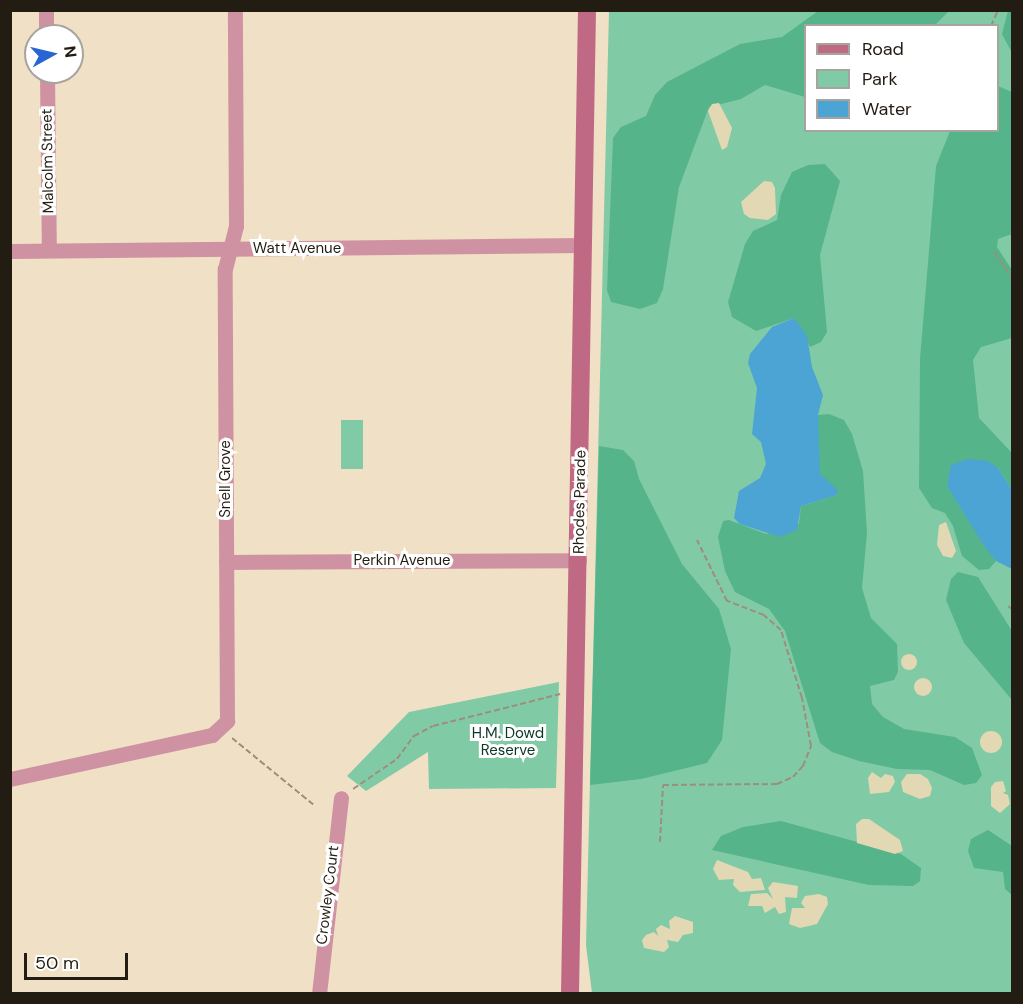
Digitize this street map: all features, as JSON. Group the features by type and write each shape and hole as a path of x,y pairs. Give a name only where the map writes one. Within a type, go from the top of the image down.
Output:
{"main road":[{"name":"Rhodes Parade","path":"570,993 579,560 586,10"}],"street":[{"name":"Snell Grove","path":"10,779 212,735 222,729 228,716 225,269 236,226 235,10"},
{"name":"Malcolm Street","path":"47,84 49,250"},
{"name":"Watt Avenue","path":"10,251 583,245"},
{"name":"Perkin Avenue","path":"226,562 579,560"},
{"name":"Crowley Court","path":"319,993 341,798"}],"path":[{"path":"992,24 998,10"},
{"path":"994,252 1012,277"},
{"path":"660,842 663,784 786,782 803,766 811,746 802,698 781,630 764,615 727,601 697,540"},
{"path":"1008,606 1012,609"},
{"path":"341,798 397,759 414,736 433,726 560,694"},
{"path":"232,738 315,806"}],"green space":[{"path":"609,11 1012,11 1012,993 592,993 586,945"},
{"path":"818,11 949,11 936,24 804,24 804,97 765,85 741,99 709,107 679,187 663,289 657,303 640,309 611,302 607,290 613,138 621,127 646,116 655,95 667,82 740,44 782,37"},
{"path":"1008,11 1012,11 1012,53 1002,34"},
{"path":"999,86 1012,92 1012,234 998,239 997,247 1012,270 1012,338 981,347 973,360 979,418 1012,453 1012,490 998,468 947,486 996,561 989,569 979,570 962,556 953,526 945,513 932,508 919,488 920,359 936,166 950,132 999,132"},
{"path":"825,164 840,181 820,255 827,332 821,342 810,347 794,318 756,331 732,317 728,302 745,244 753,231 777,220 781,195 792,172 808,165"},
{"path":"829,414 844,420 852,434 863,471 867,533 862,588 871,618 897,644 898,672 894,680 870,686 872,704 883,717 904,729 955,737 972,748 982,775 976,783 964,785 930,770 897,769 859,761 832,752 820,743 785,631 769,609 735,592 725,571 718,537 723,521 729,520 766,534 799,524 801,506 837,495 820,474 818,463 818,415"},
{"path":"341,420 363,420 363,469 341,469"},
{"path":"599,446 623,450 634,461 639,479 682,564 719,609 731,649 722,740 707,763 641,779 590,785"},
{"path":"958,572 978,577 1012,631 1012,700 964,643 946,600 951,579"},
{"name":"H.M. Dowd Reserve","path":"559,682 556,788 429,789 428,752 366,791 347,776 409,712"},
{"path":"781,821 901,854 921,868 920,881 913,886 869,885 712,850 721,836 743,827"},
{"path":"988,830 1012,846 1012,895 1005,889 1003,872 974,868 968,851 971,839"}],"sand":[{"path":"719,103 732,128 727,147 722,150 708,111 712,104"},
{"path":"764,181 772,182 775,188 776,214 768,220 750,218 744,214 741,202"},
{"path":"946,522 956,551 952,558 943,556 937,545 939,525"},
{"path":"909,654 917,662 909,670 901,662"},
{"path":"923,678 929,681 932,687 929,693 923,696 917,693 914,687 917,681"},
{"path":"991,731 999,734 1002,742 999,750 991,753 983,750 980,742 983,734"},
{"path":"872,772 881,778 885,774 893,776 895,782 889,792 870,794 868,778"},
{"path":"907,774 920,774 928,779 932,788 930,796 920,799 903,792 901,782"},
{"path":"1003,781 1006,791 1003,793 1008,795 1010,804 1000,813 991,806 991,787 995,782"},
{"path":"862,819 869,819 900,840 903,851 895,854 857,843 856,824"},
{"path":"717,860 748,872 752,879 761,878 765,890 740,892 733,885 734,879 719,880 713,869"},
{"path":"773,882 798,886 797,898 785,897 786,912 779,914 775,907 765,913 762,906 748,906 751,894 767,893 773,899 768,888"},
{"path":"819,894 827,897 828,904 817,924 800,928 789,924 792,908 805,908 801,903 805,896"},
{"path":"675,916 693,922 693,933 683,935 678,942 667,940 669,947 664,952 644,948 642,940 646,935 654,932 658,936 656,929 661,925 670,929 669,921"}],"water":[{"path":"794,318 807,336 812,367 823,395 818,415 820,474 837,489 837,495 801,506 797,530 780,537 740,524 734,518 739,491 760,478 766,464 761,442 752,434 757,388 748,363 750,354 772,327"},
{"path":"968,459 988,461 998,468 1012,490 1012,569 996,561 985,547 947,486 951,465"}]}
